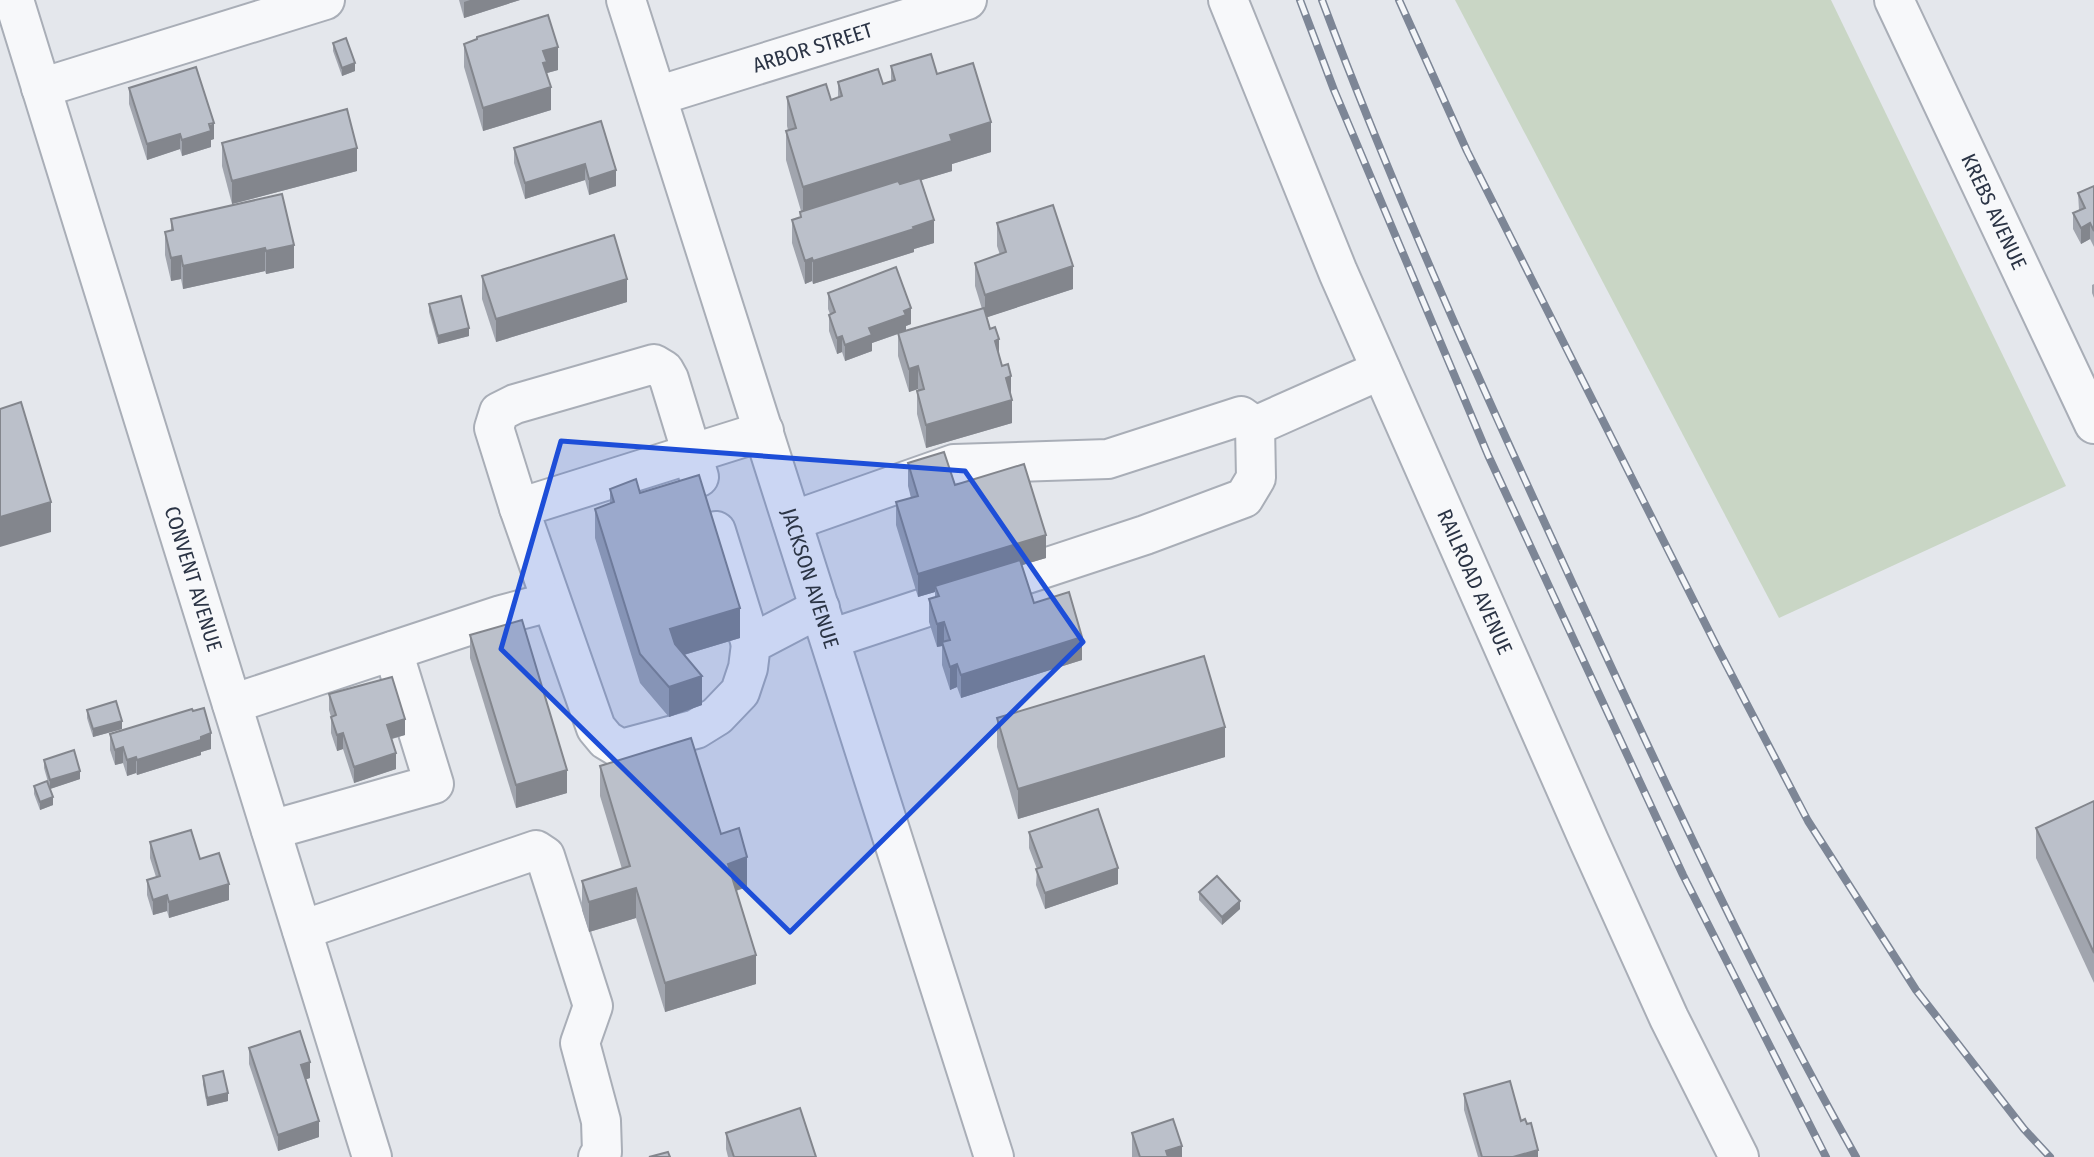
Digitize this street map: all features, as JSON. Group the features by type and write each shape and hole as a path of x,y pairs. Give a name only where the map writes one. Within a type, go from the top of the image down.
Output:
{"street":[{"name":"CONVENT AVENUE","path":"15,0 372,1157"},
{"path":"41,88 325,0"},
{"name":"JACKSON AVENUE","path":"626,0 994,1157"},
{"name":"ARBOR STREET","path":"657,96 967,0"},
{"name":"RAILROAD AVENUE","path":"1228,0 1338,272 1381,370 1664,1007 1739,1157"},
{"name":"KREBS AVENUE","path":"1894,0 2094,424"},
{"path":"654,364 664,370 751,644 748,668 740,692 716,716 696,729 621,749 606,740 596,728 519,508 494,428 499,412 515,404 654,364"},
{"path":"1255,426 1381,370"},
{"path":"792,521 954,464 1108,458 1241,416 1255,426"},
{"path":"751,644 1145,535 1244,498 1256,478 1255,426"},
{"path":"519,508 764,431"},
{"path":"232,704 501,614 550,602"},
{"path":"271,830 434,784 393,651"},
{"path":"302,930 536,850 545,856 593,1006 579,1044 601,1121 603,1152 598,1157"}],"highlighted area":[{"path":"561,441 965,471 1083,642 790,932 501,649"}],"green space":[{"path":"1455,0 1831,0 2066,486 1779,618"}],"building":[{"path":"548,15 558,47 543,51 547,62 543,63 551,87 483,108 464,44 477,37"},
{"path":"346,38 355,63 342,68 333,43"},
{"path":"931,54 937,74 973,63 991,122 950,135 952,141 803,187 786,131 796,128 787,97 826,84 831,100 842,96 838,82 878,69 883,84 895,80 891,66"},
{"path":"196,67 214,123 209,124 211,131 182,140 180,134 147,144 129,88"},
{"path":"347,109 357,148 232,181 222,143"},
{"path":"601,121 616,170 589,179 585,164 525,183 514,148"},
{"path":"920,178 934,220 913,227 914,229 813,261 812,258 805,261 792,220 801,217 800,212 898,181 900,184"},
{"path":"2094,186 2094,231 2090,223 2081,228 2073,213 2085,208 2078,193"},
{"path":"282,194 294,245 266,251 265,248 183,266 181,256 171,258 165,232 173,230 171,219"},
{"path":"1053,205 1073,266 985,295 975,263 1006,252 997,223"},
{"path":"614,235 627,279 496,319 482,276"},
{"path":"896,267 911,308 904,311 906,315 869,328 872,335 845,345 842,336 837,338 829,315 835,312 828,293"},
{"path":"461,296 469,328 438,336 429,304"},
{"path":"984,308 990,329 995,327 999,339 995,341 1002,366 1008,364 1011,376 1006,378 1012,400 926,425 917,391 924,389 918,366 909,369 898,333"},
{"path":"21,402 51,502 0,517 0,409"},
{"path":"944,452 955,485 1024,464 1046,535 918,574 896,502 918,496 908,463"},
{"path":"699,475 740,608 670,629 675,644 702,676 669,687 640,654 595,509 614,502 610,489 636,479 640,493"},
{"path":"1020,560 1034,603 1069,592 1082,637 961,675 957,664 950,667 942,642 950,640 944,622 937,624 929,599 939,596 935,586"},
{"path":"522,620 567,770 516,785 470,635"},
{"path":"1204,656 1225,727 1018,789 997,718"},
{"path":"392,677 405,719 387,725 396,753 354,767 343,733 337,735 331,717 336,715 329,694"},
{"path":"116,701 122,721 93,729 87,710"},
{"path":"204,708 211,733 201,737 201,740 137,760 136,757 127,760 123,747 115,750 110,734 192,709"},
{"path":"691,738 721,834 739,828 747,857 728,864 756,955 665,983 636,888 589,902 582,881 630,866 600,766"},
{"path":"74,750 80,771 50,780 44,760"},
{"path":"47,781 53,797 40,802 34,786"},
{"path":"2094,801 2094,953 2036,828"},
{"path":"1098,809 1118,868 1045,893 1036,869 1042,867 1029,832"},
{"path":"191,830 200,859 219,853 229,884 169,902 167,895 153,900 147,880 160,876 150,842"},
{"path":"1217,876 1240,901 1222,917 1199,892"},
{"path":"300,1031 310,1062 301,1065 319,1121 278,1135 249,1048"},
{"path":"223,1071 228,1093 207,1098 203,1076"},
{"path":"1510,1081 1521,1121 1525,1119 1527,1124 1531,1123 1538,1150 1513,1157 1482,1157 1464,1094"},
{"path":"800,1108 816,1157 734,1157 726,1133"},
{"path":"1173,1119 1182,1146 1166,1151 1168,1157 1140,1157 1132,1133"},
{"path":"668,1152 670,1157 649,1157"}],"railway":[{"path":"1300,0 1334,90 1488,455 1683,875 1826,1157"},
{"path":"1322,0 1414,230 1583,606 1748,953 1856,1157"},
{"path":"1399,0 1467,151 1717,647 1808,821 1916,990 2024,1129 2050,1157"}]}
